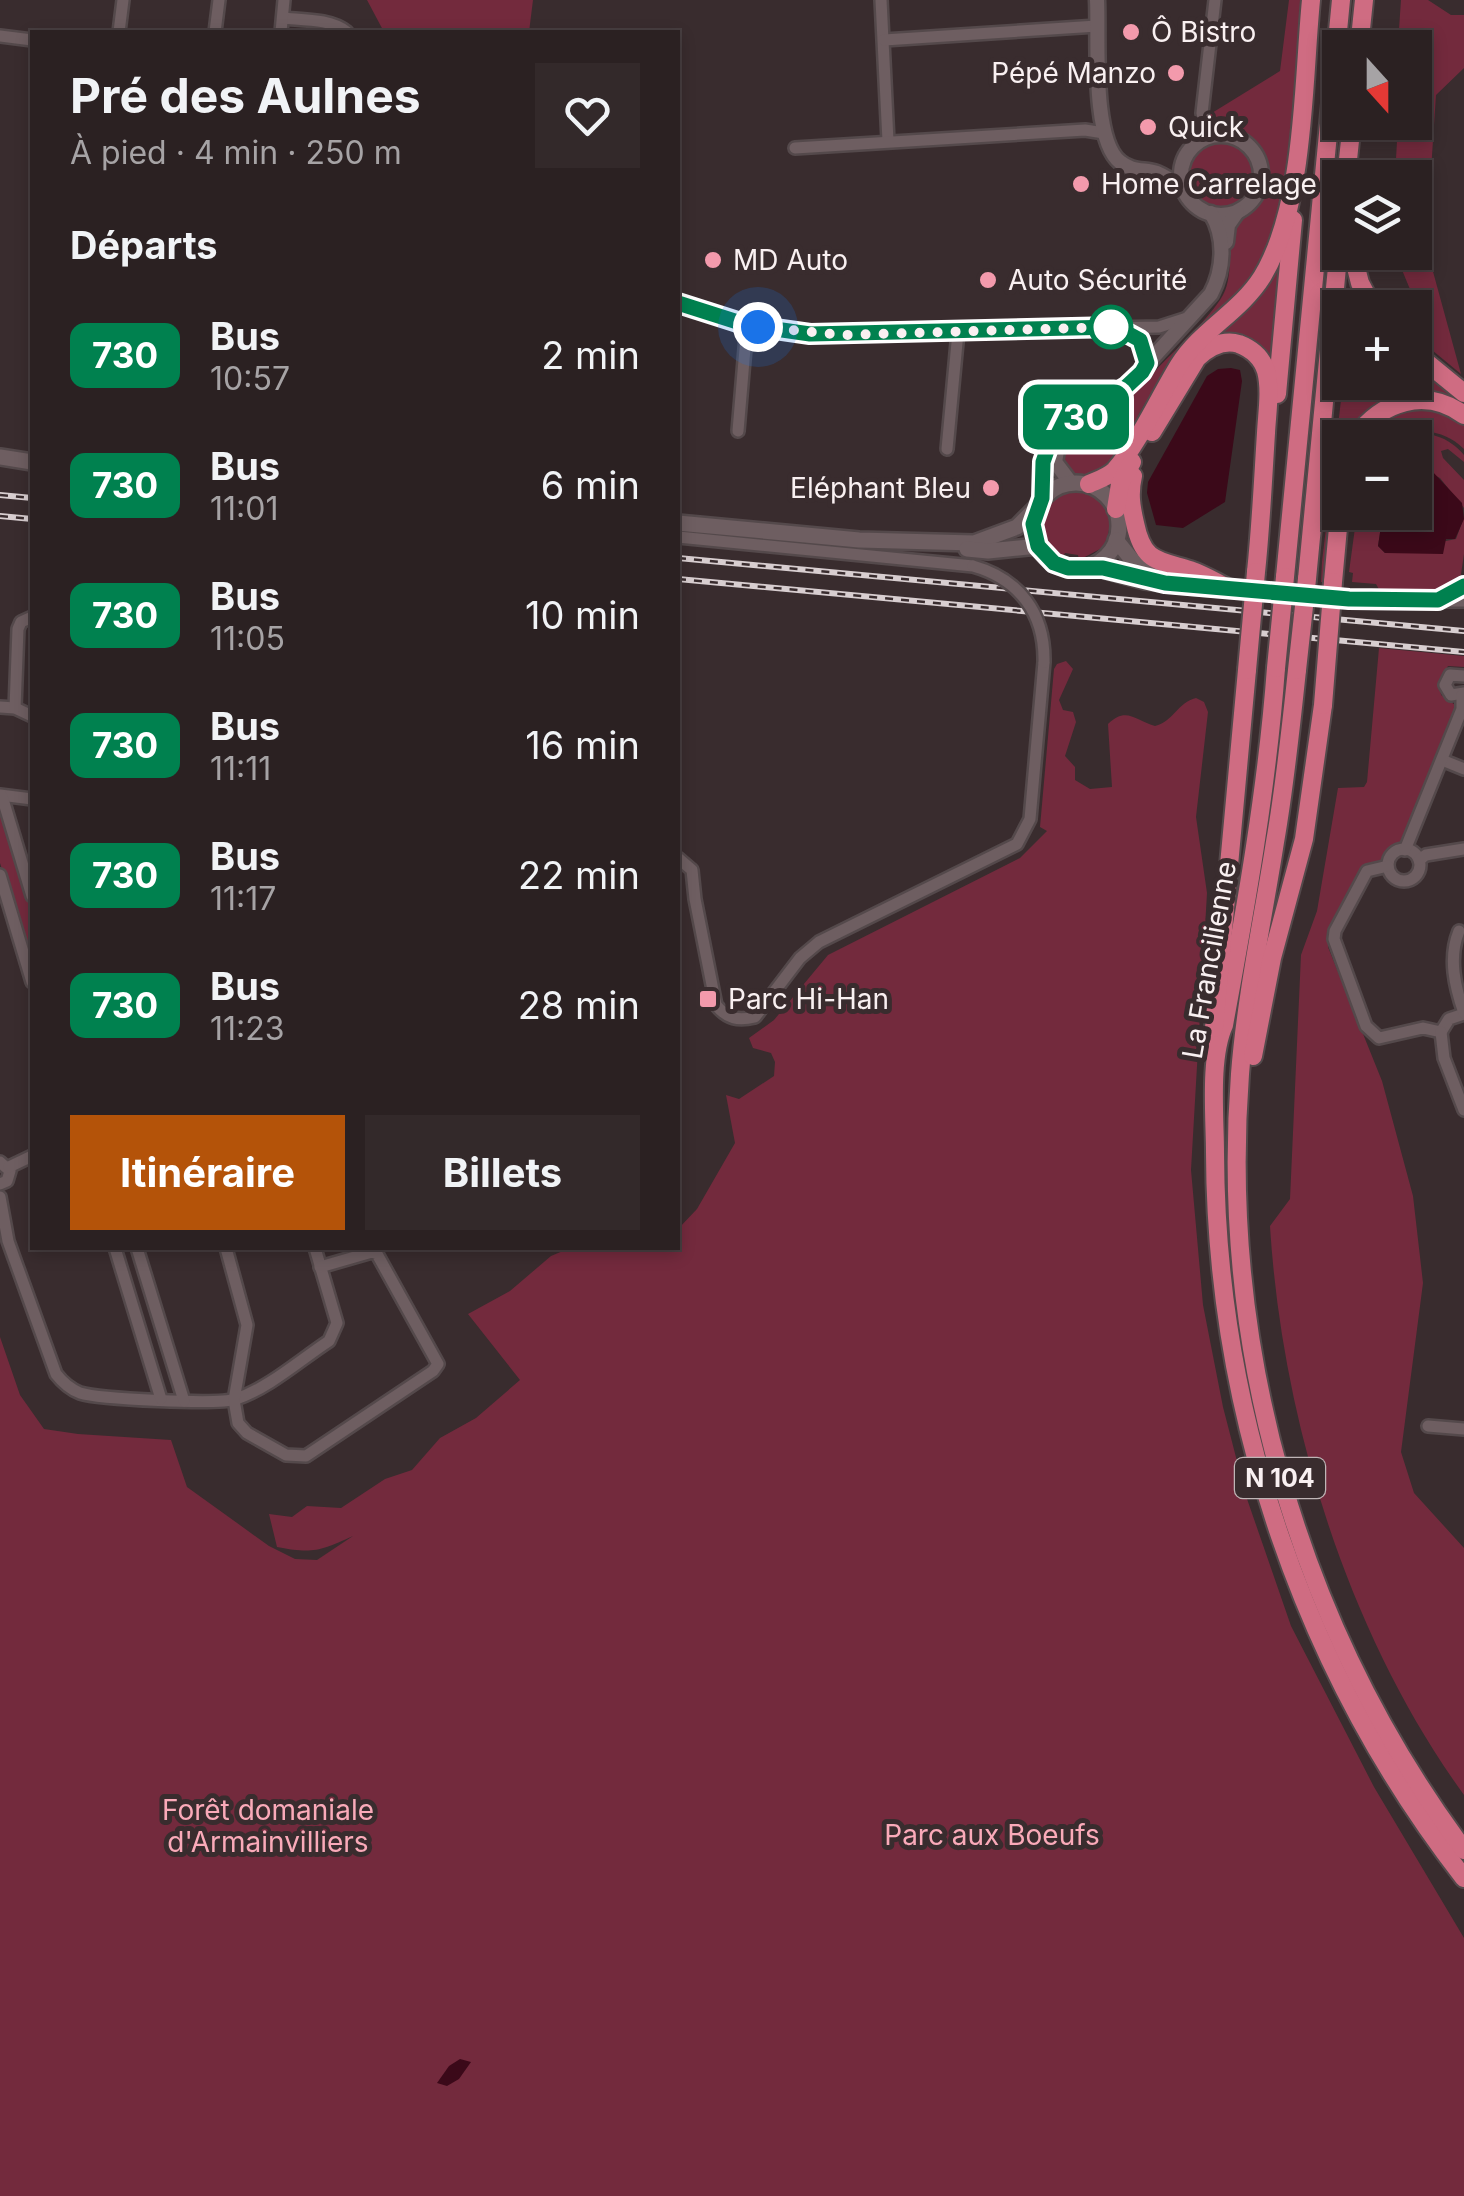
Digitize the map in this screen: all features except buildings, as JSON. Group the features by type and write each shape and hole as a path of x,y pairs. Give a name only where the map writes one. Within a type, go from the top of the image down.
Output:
{"highway":[{"path":"1264,488 1269,474 1312,0"},
{"name":"La Francilienne","path":"1340,0 1268,770 1224,1026 1218,1038 1217,1242 1233,1364 1247,1428 1296,1582 1331,1662 1382,1758 1464,1878"},
{"path":"1361,30 1364,0"},
{"path":"1080,484 1115,470 1190,350 1243,302 1262,277 1282,228 1298,148"},
{"name":"La Francilienne","path":"1337,270 1289,749 1240,1071 1236,1188 1243,1294 1258,1391 1280,1477 1312,1575 1362,1686 1417,1782 1464,1850"},
{"path":"1116,509 1123,477 1197,358 1218,344 1240,344 1260,359 1268,380 1264,488 1213,1025 1218,1038"},
{"path":"1432,367 1464,393"},
{"path":"1372,420 1407,401 1438,402 1464,414"},
{"path":"1140,452 1130,497 1141,545 1158,562 1226,587"},
{"path":"1240,1071 1253,1058 1272,958 1304,839 1323,705 1338,530"}],"main road":[{"path":"0,457 30,462"},
{"path":"0,467 30,470"},
{"path":"919,542 983,542 1017,527 1039,503 1055,488 1080,484 1105,494 1116,509 1116,540 1104,558 1091,566 1061,566 1038,546 1033,532 1039,503"},
{"path":"680,522 919,542 978,551 1038,546"},
{"path":"1116,540 1133,562 1149,570 1226,587"},
{"path":"1091,566 1145,581 1349,599 1464,599"},
{"path":"1438,600 1464,586"}],"street":[{"path":"119,30 123,0"},
{"path":"215,30 218,0"},
{"path":"281,30 284,0"},
{"path":"881,0 888,142"},
{"path":"1097,0 1104,133 1119,162 1156,173 1184,190 1195,204 1210,213 1237,212"},
{"path":"1206,137 1202,113 1215,0"},
{"path":"283,18 323,22 345,30"},
{"path":"884,40 1097,26"},
{"path":"0,36 30,40"},
{"path":"795,148 1086,130 1104,133"},
{"path":"1080,484 1055,462 1059,440 1068,428 1111,404 1140,381 1211,304 1224,276 1226,232 1237,212 1259,190 1262,174 1250,146 1222,134 1206,137 1156,173"},
{"path":"1184,190 1181,171 1186,155"},
{"path":"1039,503 1043,462 1058,431 1070,420 1110,399 1142,372 1195,315 1217,282 1221,239 1210,213"},
{"path":"680,304 747,325 810,334 1164,327 1195,315"},
{"path":"747,325 738,427 756,424"},
{"path":"1116,327 1144,345 1147,360 1142,372"},
{"path":"947,450 941,434 958,332"},
{"path":"680,537 973,566 1004,579 1028,602 1042,631 1044,662 1030,820 1017,844 819,942 800,958 755,1017 733,1019 722,1014 716,1005 694,899 692,870 680,860"},
{"path":"15,708 18,629 30,617"},
{"path":"1406,850 1462,709 1463,694 1451,694 1445,685 1454,674 1464,676"},
{"path":"0,707 30,715"},
{"path":"1442,760 1464,769"},
{"path":"30,799 1,796 30,890"},
{"path":"1388,866 1396,880 1407,881 1416,876 1419,860 1426,854 1464,849"},
{"path":"1388,866 1394,853 1406,850 1419,860"},
{"path":"1388,866 1367,871 1334,939 1369,1032 1379,1038 1422,1028 1441,1032"},
{"path":"0,875 30,975"},
{"path":"1459,931 1454,982 1464,1014 1450,1019 1441,1032 1444,1058 1464,1110"},
{"path":"0,1184 9,1178 4,1164 30,1157"},
{"path":"0,1198 8,1242 56,1374 64,1384 88,1394 184,1401 234,1400 329,1341 336,1323 315,1250"},
{"path":"115,1250 161,1399"},
{"path":"137,1250 184,1401"},
{"path":"227,1250 248,1324 234,1400 238,1423 246,1434 286,1455 306,1456 436,1369 437,1358 377,1254 372,1252 320,1268"},
{"path":"1428,1426 1464,1429"}],"green space":[{"path":"367,0 533,0 529,30 383,30"},
{"path":"1289,0 1301,0 1290,137 1278,209 1259,265 1233,299 1172,361 1120,448 1118,460 1091,477 1072,474 1063,468 1060,451 1064,438 1140,386 1201,324 1223,295 1229,276 1233,226 1259,202 1266,188 1267,163 1242,135 1215,128 1207,116 1280,71"},
{"path":"1401,0 1428,0 1451,15 1464,15 1464,68 1436,95 1432,160 1396,160 1397,140 1432,140 1432,30 1399,29"},
{"path":"1221,139 1246,149 1256,174 1246,199 1221,209 1196,199 1186,174 1196,149"},
{"path":"1280,264 1271,362 1211,337 1276,267"},
{"path":"1432,268 1461,374 1432,350 1432,290 1410,290 1402,270"},
{"path":"1432,375 1464,404 1432,393"},
{"path":"1341,400 1376,400 1378,404 1361,420 1339,420"},
{"path":"1405,409 1440,410 1464,423 1464,449 1446,436 1432,432 1432,420 1393,418"},
{"path":"1432,435 1451,443 1464,455 1464,462 1448,449 1441,451 1464,480 1464,508 1432,474"},
{"path":"1075,490 1094,497 1109,519 1102,548 1079,560 1078,555 1065,553 1063,557 1053,549 1043,530 1046,510 1053,501"},
{"path":"1464,517 1460,581 1431,591 1380,591 1376,584 1352,582 1353,573 1349,572 1355,530 1380,530 1378,546 1385,553 1456,539"},
{"path":"1326,530 1332,530 1327,582 1321,582"},
{"path":"1379,648 1464,656 1464,667 1448,666 1439,680 1441,695 1458,707 1434,769 1443,773 1413,847 1399,850 1374,869 1328,947 1382,1081 1413,1196 1423,1283 1401,1452 1414,1493 1464,1548 1464,1795 1423,1733 1386,1666 1328,1524 1289,1375 1270,1226 1290,1199 1301,955 1317,911 1338,788 1364,787 1367,782"},
{"path":"1066,661 1073,669 1059,700 1063,710 1073,712 1076,722 1065,756 1075,767 1075,780 1090,789 1112,787 1108,724 1114,719 1126,715 1155,726 1196,698 1204,702 1208,712 1196,817 1207,893 1191,1170 1203,1305 1246,1496 1291,1626 1374,1787 1464,1938 1464,2196 0,2196 0,1337 20,1395 44,1429 171,1440 187,1487 269,1546 295,1559 317,1560 353,1536 316,1550 277,1547 269,1514 292,1517 307,1506 341,1508 385,1479 412,1470 440,1438 476,1418 520,1380 468,1314 510,1291 551,1256 565,1250 680,1250 680,1227 697,1209 735,1143 726,1095 739,1099 774,1076 771,1053 753,1048 749,1038 774,1020 828,955 1020,858 1047,831 1040,827 1057,664"},
{"path":"0,805 30,902 30,958 0,863"}],"shaded area":[{"path":"1218,369 1240,370 1242,381 1225,502 1183,528 1156,525 1148,482 1207,376"},
{"path":"1432,471 1462,503 1464,519 1455,539 1446,539 1443,554 1385,553 1378,546 1380,530 1432,530"},
{"path":"460,2059 471,2062 459,2079 447,2086 437,2083 449,2066"}],"railway":[{"path":"0,495 30,498"},
{"path":"0,516 30,519"},
{"path":"680,558 1464,631"},
{"path":"680,579 1464,652"}],"bus line":[{"name":"730","path":"680,304 747,325 810,334 1116,327 1140,340 1147,363 1126,387 1065,424 1050,442 1043,462 1042,498 1033,524 1038,546 1054,563 1076,569 1103,568 1145,581 1349,599 1438,600 1464,586"}],"place":[{"name":"Ô Bistro","path":"1131,32"},
{"name":"Pépé Manzo","path":"1176,73"},
{"name":"Quick","path":"1148,127"},
{"name":"Home Carrelage","path":"1081,184"},
{"name":"MD Auto","path":"713,260"},
{"name":"Auto Sécurité","path":"988,280"},
{"name":"Eléphant Bleu","path":"991,488"},
{"name":"Parc Hi-Han","path":"708,999"}],"route":[{"path":"758,327 844,335 1111,327"}],"park label":[{"name":"Forêt domaniale d'Armainvilliers","path":"268,1826"},
{"name":"Parc aux Boeufs","path":"992,1835"}]}
